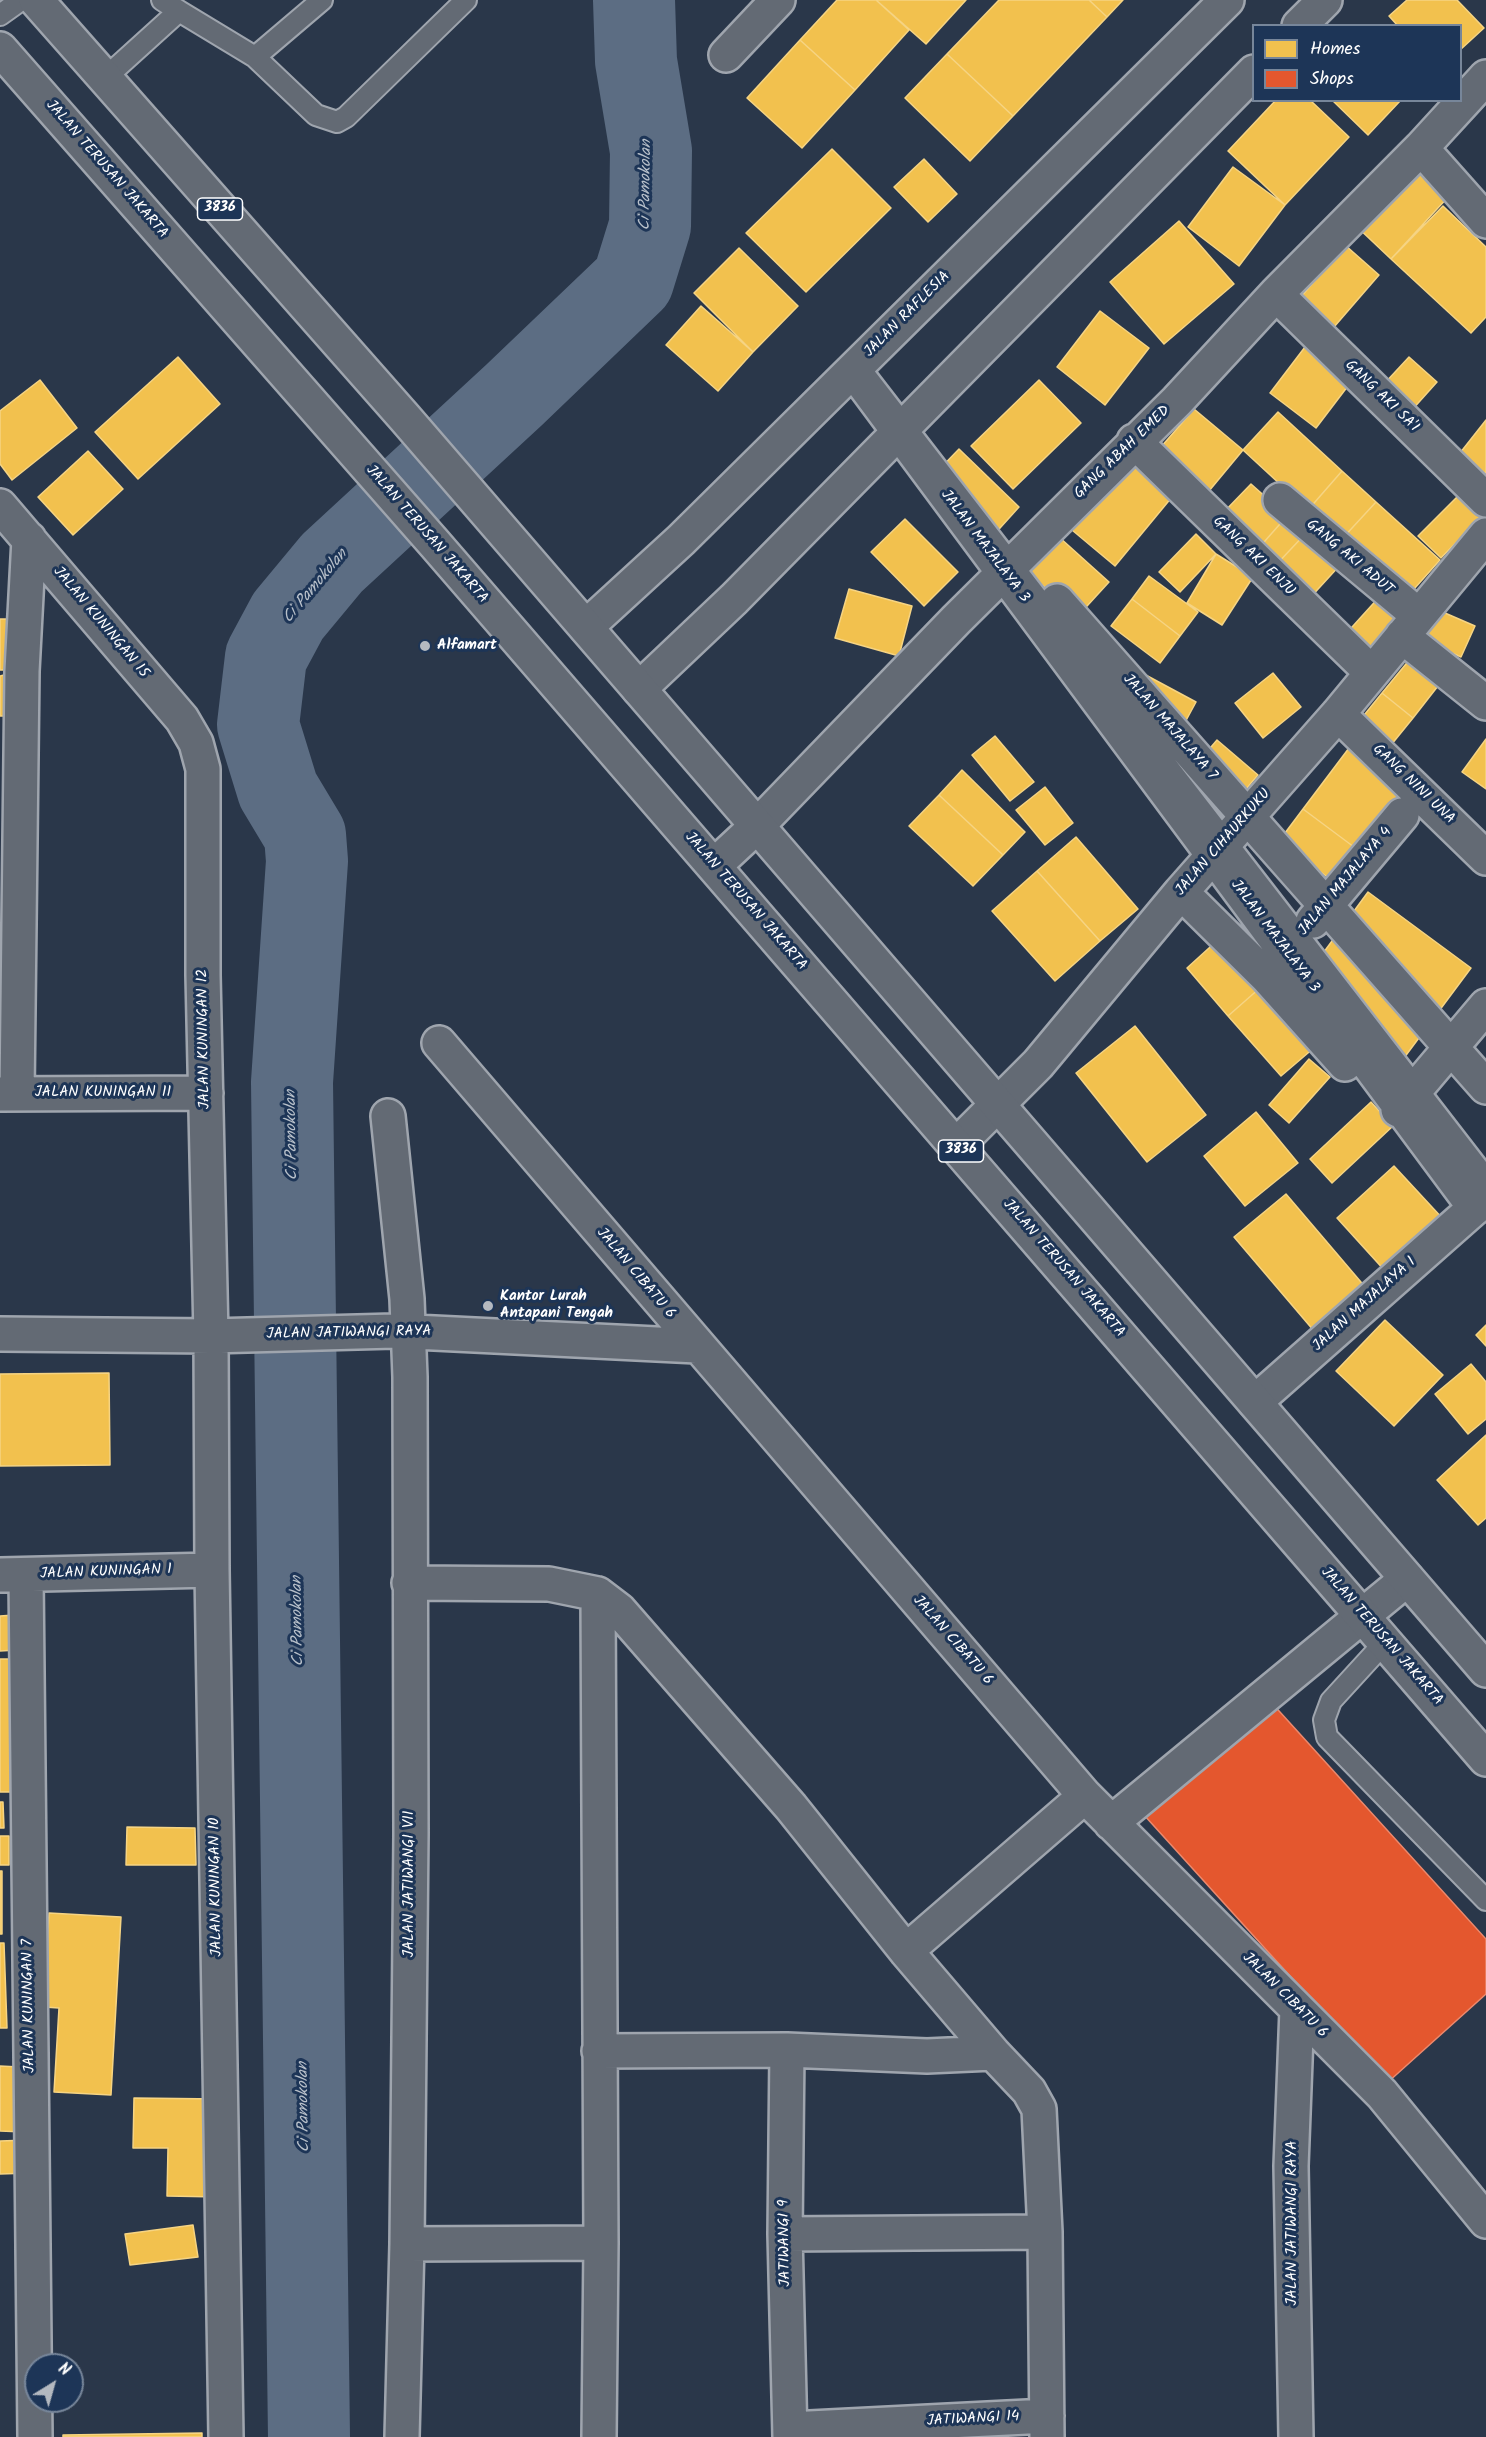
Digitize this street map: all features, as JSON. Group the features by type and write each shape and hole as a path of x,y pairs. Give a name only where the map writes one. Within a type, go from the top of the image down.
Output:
{"street":[{"name":"3836","path":"36,0 405,418 1486,1670"},
{"path":"726,55 778,0"},
{"name":"JALAN RAFLESIA","path":"586,627 681,540 1227,0"},
{"path":"1301,24 1325,0"},
{"name":"JALAN TERUSAN JAKARTA","path":"0,49 435,544 1486,1759"},
{"path":"639,689 742,590 1252,74"},
{"name":"GANG ABAH EMED","path":"714,866 757,826 956,620 1134,441 1177,401 1276,294 1421,148 1486,77"},
{"path":"1421,148 1486,221"},
{"name":"GANG AKI SA'I","path":"1276,294 1486,500"},
{"name":"JALAN MAJALAYA 7","path":"853,370 1486,1087"},
{"name":"JALAN MAJALAYA 3","path":"853,370 1482,1198"},
{"name":"GANG AKI ENJU","path":"1134,441 1372,673"},
{"name":"GANG AKI ADUT","path":"1280,500 1410,626 1486,704"},
{"path":"8,1094 22,671 10,523"},
{"name":"JALAN KUNINGAN 15","path":"10,523 182,719 196,743"},
{"name":"JALAN CIHAURKUKU","path":"956,1146 999,1106 1038,1064 1181,892 1338,714 1485,539"},
{"name":"GANG NINI UNA","path":"1338,714 1486,858"},
{"name":"JALAN KUNINGAN 12","path":"196,743 203,769 203,975 206,1093 218,1336"},
{"name":"JALAN MAJALAYA 4","path":"1267,977 1402,815"},
{"name":"JALAN MAJALAYA 3","path":"1181,892 1267,977 1394,1116 1482,1198"},
{"path":"1394,1116 1486,1006"},
{"name":"JALAN CIBATU 6","path":"438,1043 1085,1797 1382,2094 1486,2221"},
{"name":"JALAN KUNINGAN 11","path":"8,1094 206,1093"},
{"name":"JALAN JATIWANGI VII","path":"388,1116 402,1331 409,1583 411,1846 407,2244 402,2437"},
{"name":"JALAN MAJALAYA 1","path":"1255,1402 1482,1198"},
{"name":"JALAN JATIWANGI RAYA","path":"0,1334 218,1336 402,1331 697,1346"},
{"name":"JALAN KUNINGAN 10","path":"218,1336 212,1570 226,2437"},
{"name":"JALAN KUNINGAN 1","path":"13,1576 212,1570"},
{"name":"JALAN KUNINGAN 7","path":"13,1576 35,2437"},
{"path":"1111,1823 1407,1579"},
{"path":"409,1583 549,1584 598,1594 619,1610 791,1807 906,1951 993,2053 1029,2091 1039,2109 1045,2232 1047,2426"},
{"path":"598,1594 601,2244 599,2437"},
{"path":"906,1951 1085,1797"},
{"name":"JALAN JATIWANGI RAYA","path":"1296,2437 1291,2166 1298,2009"},
{"path":"599,2051 787,2049 927,2056 993,2053"},
{"name":"JATIWANGI 9","path":"787,2049 785,2234 790,2433"},
{"path":"785,2234 1045,2232"},
{"path":"407,2244 601,2244"},
{"name":"JATIWANGI 14","path":"790,2433 1047,2426"}],"lane":[{"path":"0,15 21,0"},
{"path":"162,0 255,57 316,115 337,122 346,117 466,0"},
{"path":"255,57 322,0"},
{"path":"105,78 180,11"},
{"path":"1385,1642 1331,1701 1324,1720 1327,1737 1486,1900"}],"building: Homes":[{"path":"837,0 876,0 909,30 855,90 800,40"},
{"path":"876,0 966,0 926,44"},
{"path":"999,0 1089,0 1107,17 1013,116 947,54"},
{"path":"1089,0 1123,0 1107,17"},
{"path":"1407,0 1457,0 1484,28 1462,48 1462,24 1396,24 1389,16"},
{"path":"800,40 855,90 802,148 747,98"},
{"path":"947,54 1013,116 970,161 905,98"},
{"path":"1274,102 1312,102 1349,137 1285,205 1228,151"},
{"path":"1334,102 1399,102 1368,135"},
{"path":"832,149 891,208 806,292 746,233"},
{"path":"924,159 957,194 928,222 894,187"},
{"path":"1411,162 1449,196 1391,259 1354,224"},
{"path":"1233,167 1285,205 1239,266 1188,227"},
{"path":"1443,206 1486,247 1486,317 1471,333 1391,259"},
{"path":"1179,221 1234,284 1164,344 1110,282"},
{"path":"1345,245 1379,275 1334,327 1300,298"},
{"path":"739,248 798,306 753,352 694,293"},
{"path":"701,306 753,352 718,391 666,345"},
{"path":"1100,311 1149,348 1105,405 1057,367"},
{"path":"1305,347 1351,382 1316,428 1270,393"},
{"path":"178,357 220,404 138,479 95,432"},
{"path":"1409,357 1437,382 1411,411 1383,385"},
{"path":"40,380 77,428 12,480 0,464 0,411"},
{"path":"1039,380 1081,423 1013,489 971,446"},
{"path":"1194,409 1243,450 1204,497 1154,455"},
{"path":"1278,412 1342,471 1308,510 1243,450"},
{"path":"1486,420 1486,474 1460,453"},
{"path":"959,449 1019,507 991,538 930,479"},
{"path":"88,451 123,489 73,535 38,497"},
{"path":"1129,462 1172,497 1115,566 1072,530"},
{"path":"1342,471 1376,502 1341,540 1308,510"},
{"path":"1251,484 1287,516 1257,550 1221,515"},
{"path":"1466,488 1486,512 1441,558 1418,536"},
{"path":"1376,502 1440,560 1406,598 1341,540"},
{"path":"1287,516 1307,532 1274,567 1257,550"},
{"path":"905,519 958,572 924,606 871,552"},
{"path":"1307,532 1341,564 1309,599 1274,567"},
{"path":"1196,534 1216,554 1180,592 1159,572"},
{"path":"1059,537 1109,582 1077,617 1027,571"},
{"path":"1216,554 1253,577 1222,625 1187,603"},
{"path":"1149,576 1198,612 1180,636 1132,599"},
{"path":"849,589 912,606 899,656 835,638"},
{"path":"1381,595 1404,616 1366,658 1343,637"},
{"path":"1132,599 1180,636 1160,663 1111,626"},
{"path":"1438,610 1475,626 1461,657 1424,641"},
{"path":"0,619 12,619 13,670 0,670"},
{"path":"1415,653 1445,677 1413,718 1382,693"},
{"path":"1142,673 1196,702 1176,739 1123,709"},
{"path":"1273,673 1301,707 1263,738 1235,703"},
{"path":"4,675 5,716 0,716 0,676"},
{"path":"1382,693 1413,718 1387,750 1356,725"},
{"path":"995,736 1034,782 1010,801 972,755"},
{"path":"1486,739 1486,789 1462,772"},
{"path":"1217,740 1258,775 1229,809 1188,774"},
{"path":"1349,748 1404,789 1358,850 1303,809"},
{"path":"962,770 1025,832 1003,855 939,795"},
{"path":"1045,787 1073,823 1045,845 1016,810"},
{"path":"939,795 1003,855 973,886 909,826"},
{"path":"1303,809 1358,850 1334,882 1279,841"},
{"path":"1076,837 1138,909 1100,941 1037,871"},
{"path":"1037,871 1100,941 1055,981 992,911"},
{"path":"1368,892 1471,968 1398,1066 1296,990"},
{"path":"1220,938 1261,987 1228,1016 1187,968"},
{"path":"1261,987 1315,1047 1281,1076 1228,1016"},
{"path":"1135,1026 1206,1115 1147,1162 1076,1073"},
{"path":"1309,1059 1330,1077 1289,1123 1269,1105"},
{"path":"1371,1102 1393,1126 1332,1183 1310,1159"},
{"path":"1256,1112 1298,1163 1245,1206 1204,1156"},
{"path":"1394,1166 1444,1220 1386,1272 1337,1218"},
{"path":"1286,1194 1372,1295 1320,1338 1234,1237"},
{"path":"1385,1320 1443,1375 1394,1426 1336,1371"},
{"path":"1486,1325 1486,1346 1476,1335"},
{"path":"1471,1364 1486,1382 1486,1419 1468,1434 1435,1394"},
{"path":"109,1373 110,1465 0,1466 0,1374"},
{"path":"1486,1435 1486,1518 1478,1525 1437,1480"},
{"path":"14,1615 17,1650 0,1651 0,1616"},
{"path":"0,1659 11,1659 17,1792 0,1792"},
{"path":"0,1802 3,1802 4,1828 0,1828"},
{"path":"127,1827 195,1828 196,1865 126,1865"},
{"path":"0,1836 9,1836 9,1865 0,1865"},
{"path":"0,1871 2,1871 2,1934 0,1934"},
{"path":"49,1913 121,1917 111,2095 54,2092 59,2008 44,2007"},
{"path":"0,1943 4,1943 7,2028 0,2028"},
{"path":"0,2066 19,2067 24,2132 0,2131"},
{"path":"134,2098 220,2099 219,2197 167,2196 168,2148 133,2148"},
{"path":"28,2140 30,2173 0,2174 0,2141"},
{"path":"193,2225 198,2257 130,2265 125,2234"},
{"path":"202,2433 202,2437 63,2437 63,2435"}],"building: Shops":[{"path":"1270,1701 1486,1939 1486,1994 1387,2083 1144,1815"}],"waterway":[{"name":"Ci Pamokolan","path":"309,2437 292,1082 307,861 305,835 278,790 258,725 266,657 288,616 332,563 514,395 633,281 650,226 651,151 636,61 634,0"}],"place":[{"name":"Alfamart","path":"425,646"},
{"name":"Kantor Lurah Antapani Tengah","path":"488,1306"}]}
